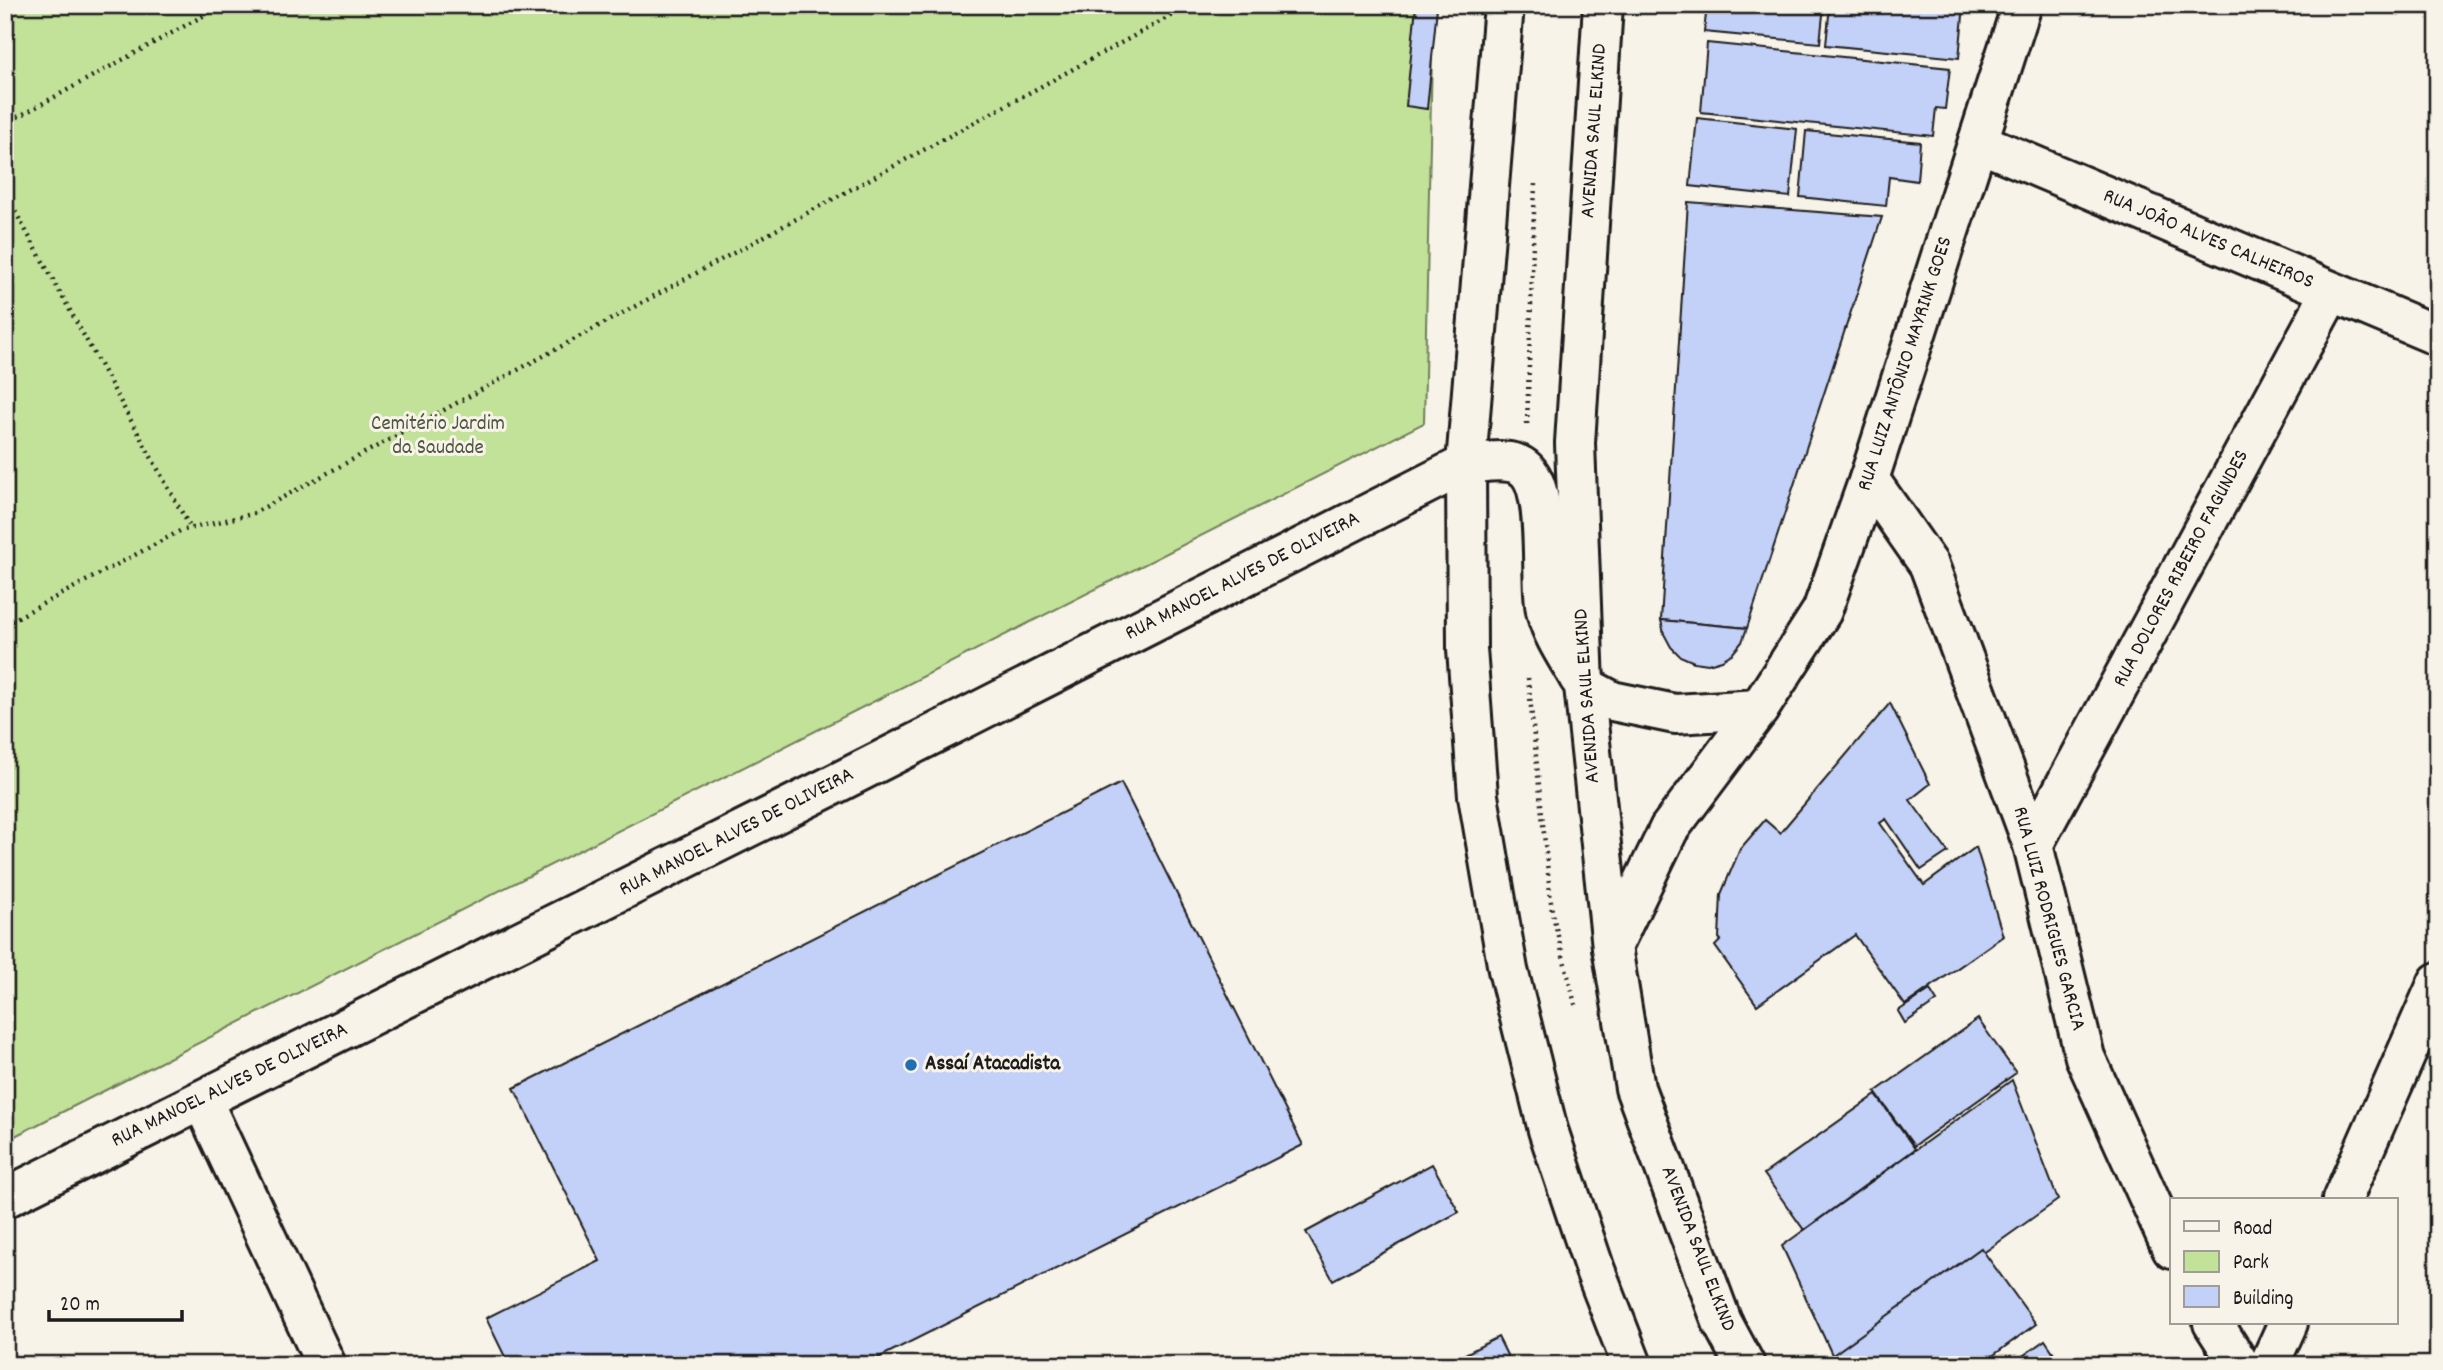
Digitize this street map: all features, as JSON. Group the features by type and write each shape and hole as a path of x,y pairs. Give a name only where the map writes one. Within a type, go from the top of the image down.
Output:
{"street":[{"path":"1504,5 1466,464 1467,649 1478,796 1508,970 1548,1130 1595,1270 1632,1365"},
{"name":"AVENIDA SAUL ELKIND","path":"1603,5 1575,443 1584,685 1612,947 1635,1088 1722,1322 1745,1365"},
{"name":"RUA LUIZ ANTÔNIO MAYRINK GOES","path":"1612,947 1669,829 1759,709 1822,611 1869,479 2022,5"},
{"name":"RUA JOÃO ALVES CALHEIROS","path":"1978,142 2438,336"},
{"name":"RUA DOLORES RIBEIRO FAGUNDES","path":"2033,845 2330,292"},
{"path":"1466,464 1507,461 1525,469 1539,492 1547,615 1560,646 1584,685 1612,701 1675,714 1759,709"},
{"name":"RUA MANOEL ALVES DE OLIVEIRA","path":"5,1198 841,781 1466,464"},
{"name":"RUA LUIZ RODRIGUES GARCIA","path":"1869,479 1929,565 2033,845 2085,1057 2170,1245"},
{"path":"2343,1198 2438,982"},
{"path":"202,1100 326,1365"},
{"path":"2214,1324 2241,1365"},
{"path":"2269,1365 2288,1324"}],"path":[{"path":"5,124 223,5"},
{"path":"5,624 180,531 252,514 1191,5"},
{"path":"5,193 191,529"}],"green space":[{"name":"Cemitério Jardim da Saudade","path":"5,5 1433,5 1424,423 5,1141"}],"building":[{"path":"1707,5 1824,5 1820,43 1704,32"},
{"path":"1830,5 1964,5 1959,58 1826,45"},
{"path":"1416,6 1437,7 1427,109 1406,106"},
{"path":"1707,43 1950,68 1945,109 1936,108 1933,136 1701,112"},
{"path":"1697,118 1797,129 1790,197 1690,186"},
{"path":"1806,131 1920,142 1917,181 1889,177 1886,206 1800,197"},
{"path":"1688,202 1882,217 1747,628 1661,620"},
{"path":"1661,620 1747,628 1742,642 1733,653 1708,664 1680,656 1664,634"},
{"path":"1890,703 1930,784 1910,800 1948,852 1921,870 1886,819 1880,823 1924,885 1976,847 2003,936 1905,1005 1855,935 1757,1005 1715,946 1721,940 1721,894 1740,849 1765,820 1780,833"},
{"name":"Assaí Atacadista","path":"1121,783 1303,1145 864,1365 509,1365 486,1318 600,1261 514,1088"},
{"path":"1930,990 1937,1001 1905,1023 1898,1011"},
{"path":"1978,1019 2016,1073 1914,1146 1875,1092"},
{"path":"2012,1080 2058,1200 1834,1359 1782,1246"},
{"path":"1876,1095 1915,1149 1804,1230 1764,1174"},
{"path":"1432,1164 1459,1212 1333,1280 1306,1232"},
{"path":"1981,1248 2036,1324 1980,1365 1819,1365"},
{"path":"1498,1337 1512,1365 1444,1365"},
{"path":"2045,1340 2062,1365 2010,1365"}],"place":[{"name":"Assaí Atacadista","path":"911,1065"}]}
